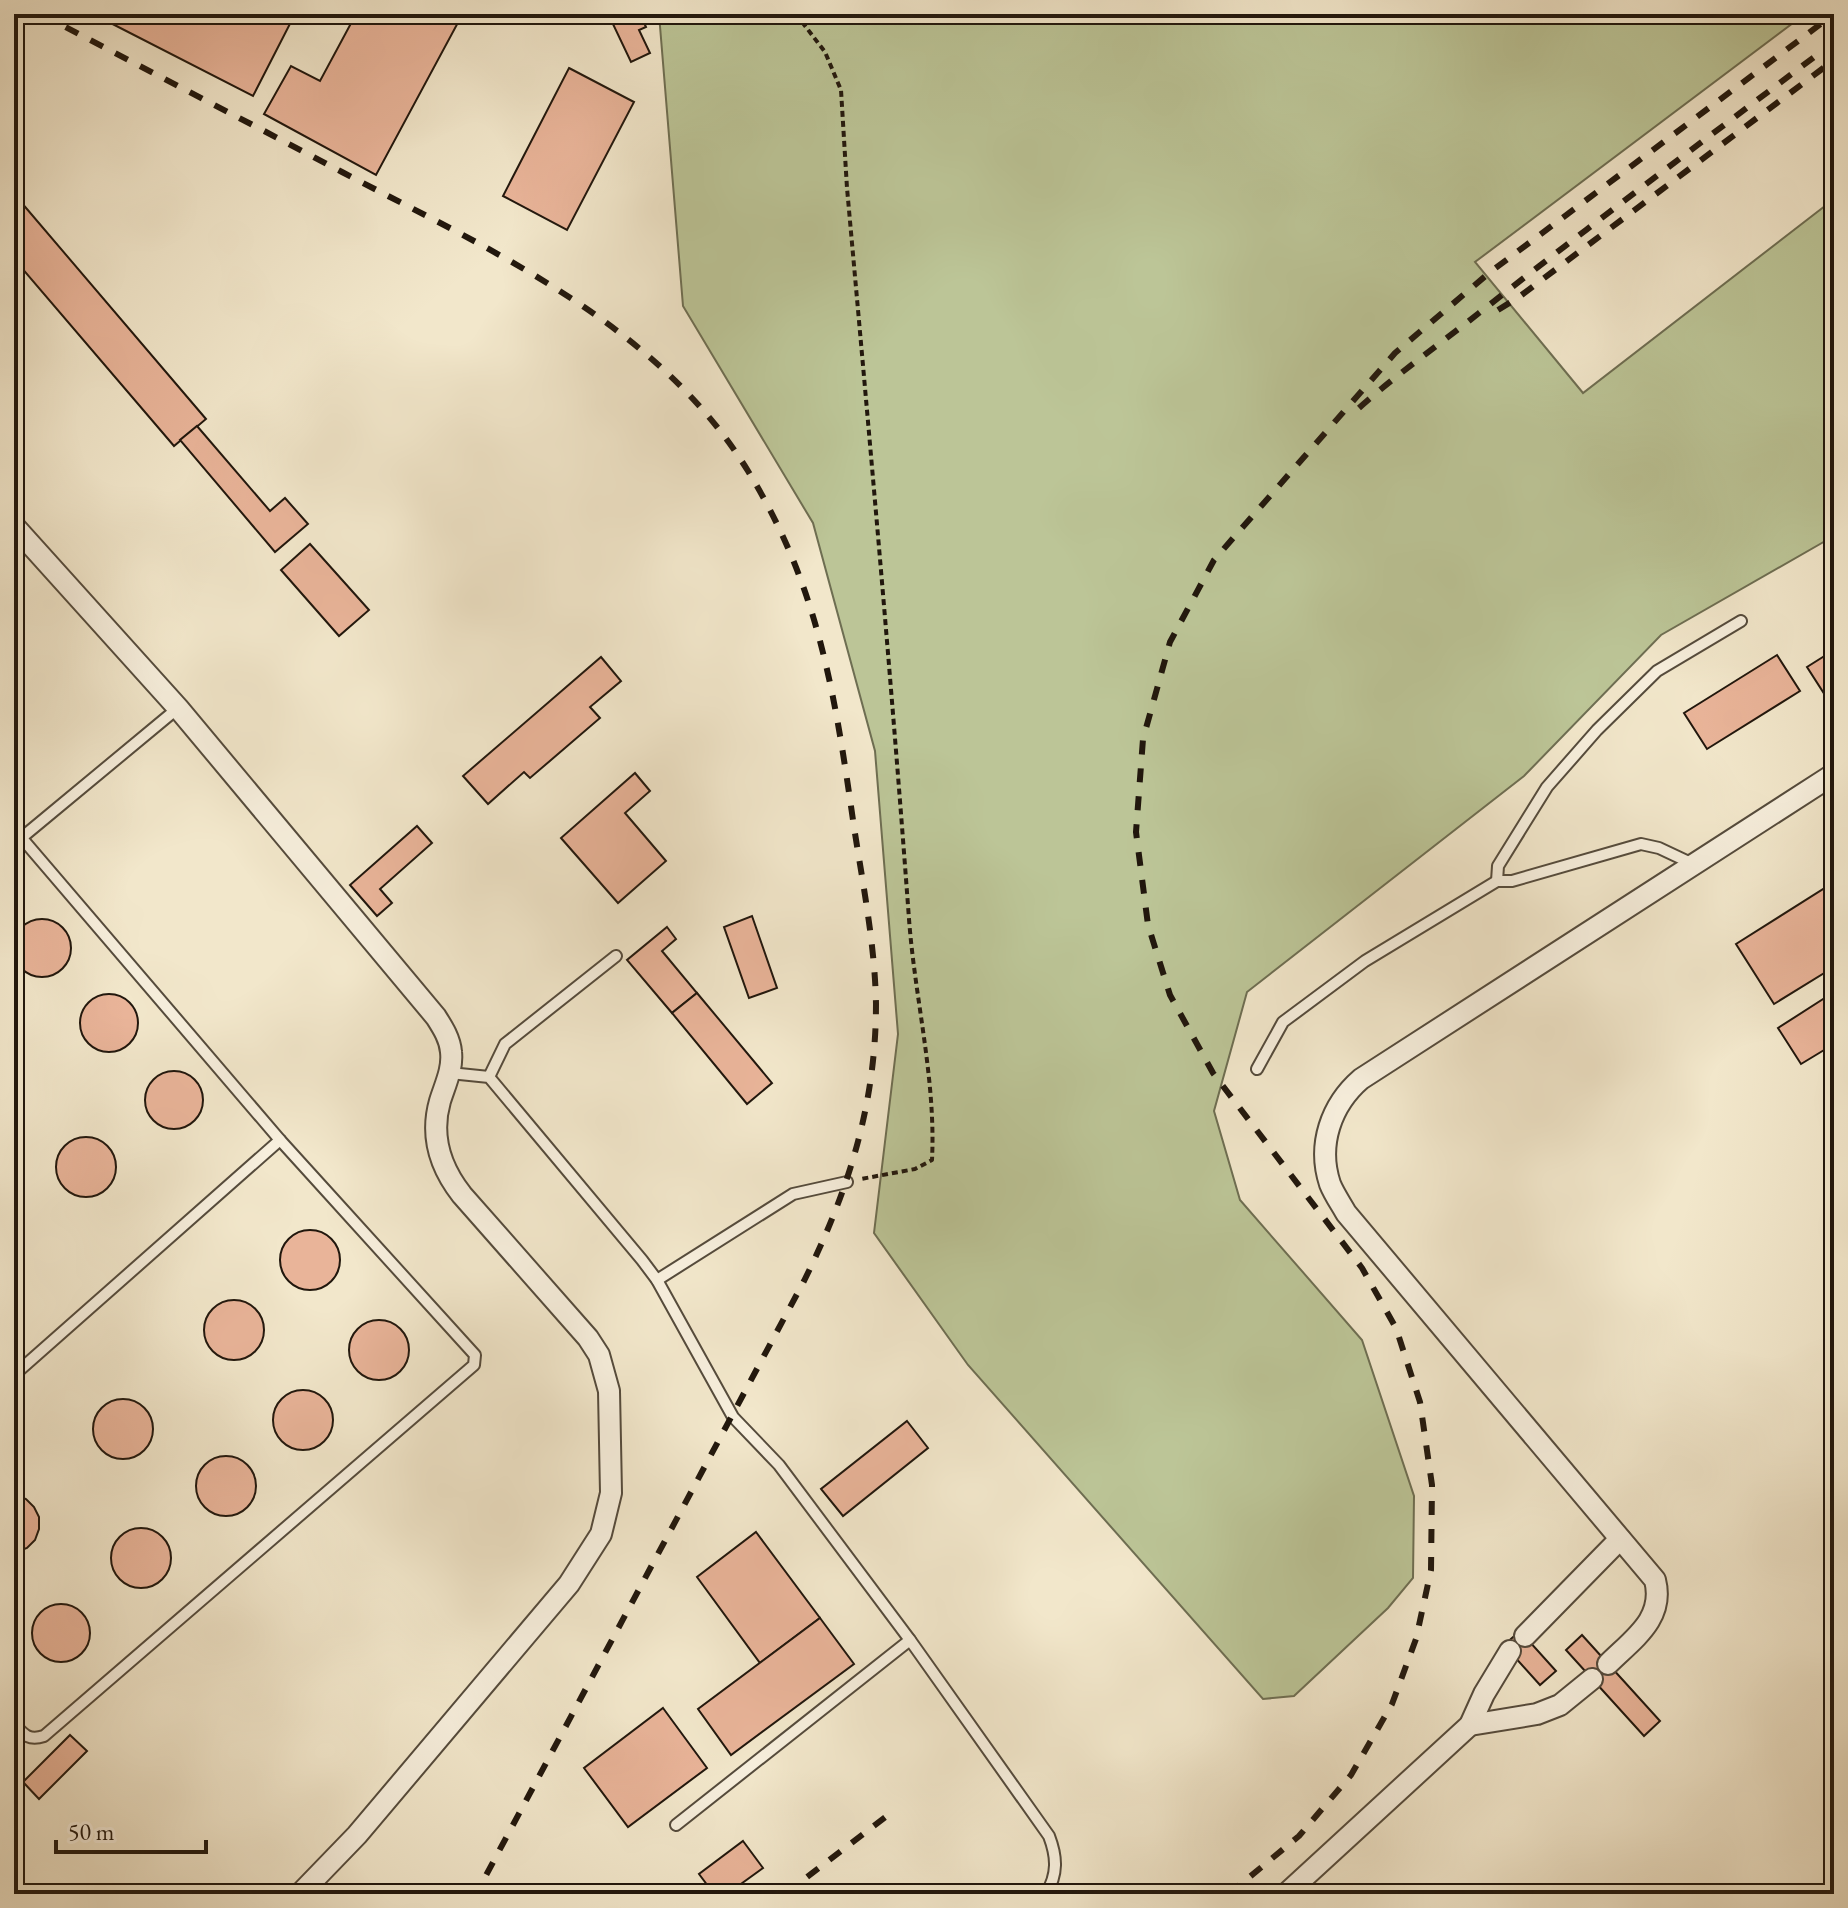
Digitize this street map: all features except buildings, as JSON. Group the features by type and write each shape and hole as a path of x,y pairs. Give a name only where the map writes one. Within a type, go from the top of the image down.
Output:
{"street":[{"path":"14,526 178,708 436,1017 447,1034 451,1053 450,1073 436,1122 436,1142 449,1179 588,1338 606,1374 611,1493 601,1534 569,1584 357,1835 300,1894"},
{"path":"1608,1664 1648,1626 1658,1604 1655,1580 1346,1213 1330,1185 1325,1153 1330,1121 1345,1093 1361,1079 1834,774"},
{"path":"1525,1636 1620,1539"},
{"path":"1286,1894 1470,1725 1484,1694 1510,1651"},
{"path":"1470,1725 1537,1714 1560,1705 1592,1679"}],"lane":[{"path":"1497,881 1498,866 1547,787 1597,730 1657,671 1741,621"},
{"path":"14,1724 25,1737 35,1739 44,1736 474,1365 475,1355 280,1140 16,837 178,708"},
{"path":"1257,1069 1283,1022 1365,961 1497,881 1512,881 1641,844 1659,848 1694,864"},
{"path":"489,1077 505,1044 616,956"},
{"path":"450,1073 489,1077 657,1280 733,1417 779,1465 910,1640 1049,1836 1055,1853 1056,1870 1046,1894"},
{"path":"14,1375 280,1140"},
{"path":"657,1280 793,1194 847,1182"},
{"path":"676,1825 910,1640"}],"path":[{"path":"796,14 825,52 841,90 910,923 934,1120 932,1160 915,1169 847,1182"}],"green space":[{"path":"659,14 1805,14 1475,262 1583,393 1834,199 1834,536 1661,635 1524,776 1247,992 1214,1111 1240,1200 1362,1340 1414,1496 1413,1578 1388,1608 1294,1696 1263,1699 968,1365 874,1233 898,1034 875,751 813,523 683,306"}],"railway":[{"path":"41,14 512,262 619,332 667,373 710,419 748,471 792,557 808,600 831,687 868,915 875,982 875,1041 871,1077 856,1147 834,1214 804,1281 476,1894"},
{"path":"1229,1894 1299,1836 1351,1775 1392,1704 1416,1639 1431,1570 1432,1485 1420,1402 1396,1328 1362,1268 1213,1073 1170,995 1148,925 1136,832 1143,739 1170,642 1214,560 1395,353 1489,273 1834,14"},
{"path":"1359,408 1567,244 1834,42"},
{"path":"1498,310 1834,60"},
{"path":"785,1894 888,1815"}]}
